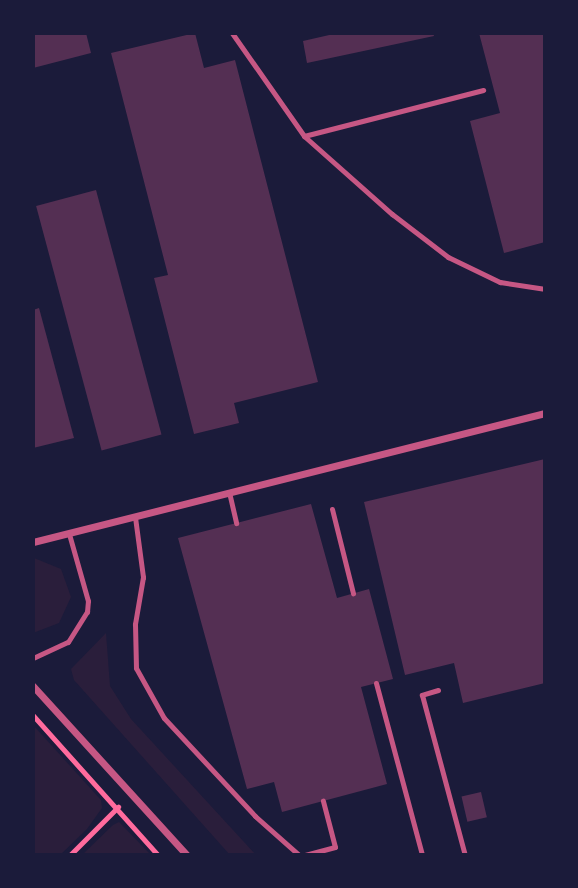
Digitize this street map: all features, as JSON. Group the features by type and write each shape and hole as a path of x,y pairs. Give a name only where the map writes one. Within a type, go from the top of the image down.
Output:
{"street":[{"path":"33,542 545,413"},
{"path":"33,685 187,855"}],"lane":[{"path":"232,33 304,136 448,257 500,282 545,289"},
{"path":"304,136 483,90"},
{"path":"229,492 236,523"},
{"path":"332,509 353,593"},
{"path":"135,517 143,577 135,624 136,668 164,718 255,816 299,855"},
{"path":"33,658 68,642 87,612 89,601 69,534"},
{"path":"376,683 422,855"},
{"path":"438,690 422,695 465,855"},
{"path":"305,855 335,847 323,801"}],"path":[{"path":"33,715 158,855"},
{"path":"70,855 131,794"}],"shaded area":[{"path":"34,558 61,569 71,597 59,623 33,633"},
{"path":"106,633 110,686 131,719 256,855 230,855 74,680 71,669"},
{"path":"33,725 101,800 102,808 87,829 60,855 33,855"},
{"path":"119,822 151,855 82,855 113,825"}],"building":[{"path":"33,33 86,33 91,53 33,68"},
{"path":"195,33 204,68 235,60 318,382 234,403 239,423 194,434 154,278 168,275 111,53"},
{"path":"338,33 433,33 434,36 307,63 303,41"},
{"path":"479,33 545,33 545,242 504,253 470,121 500,113"},
{"path":"96,190 161,434 102,450 36,206"},
{"path":"39,308 74,438 33,448 33,310"},
{"path":"545,459 545,683 463,703 454,663 405,675 364,502"},
{"path":"311,504 337,598 369,589 393,679 361,687 387,784 282,812 274,782 247,789 178,538"},
{"path":"481,792 487,817 467,822 462,796"}]}
